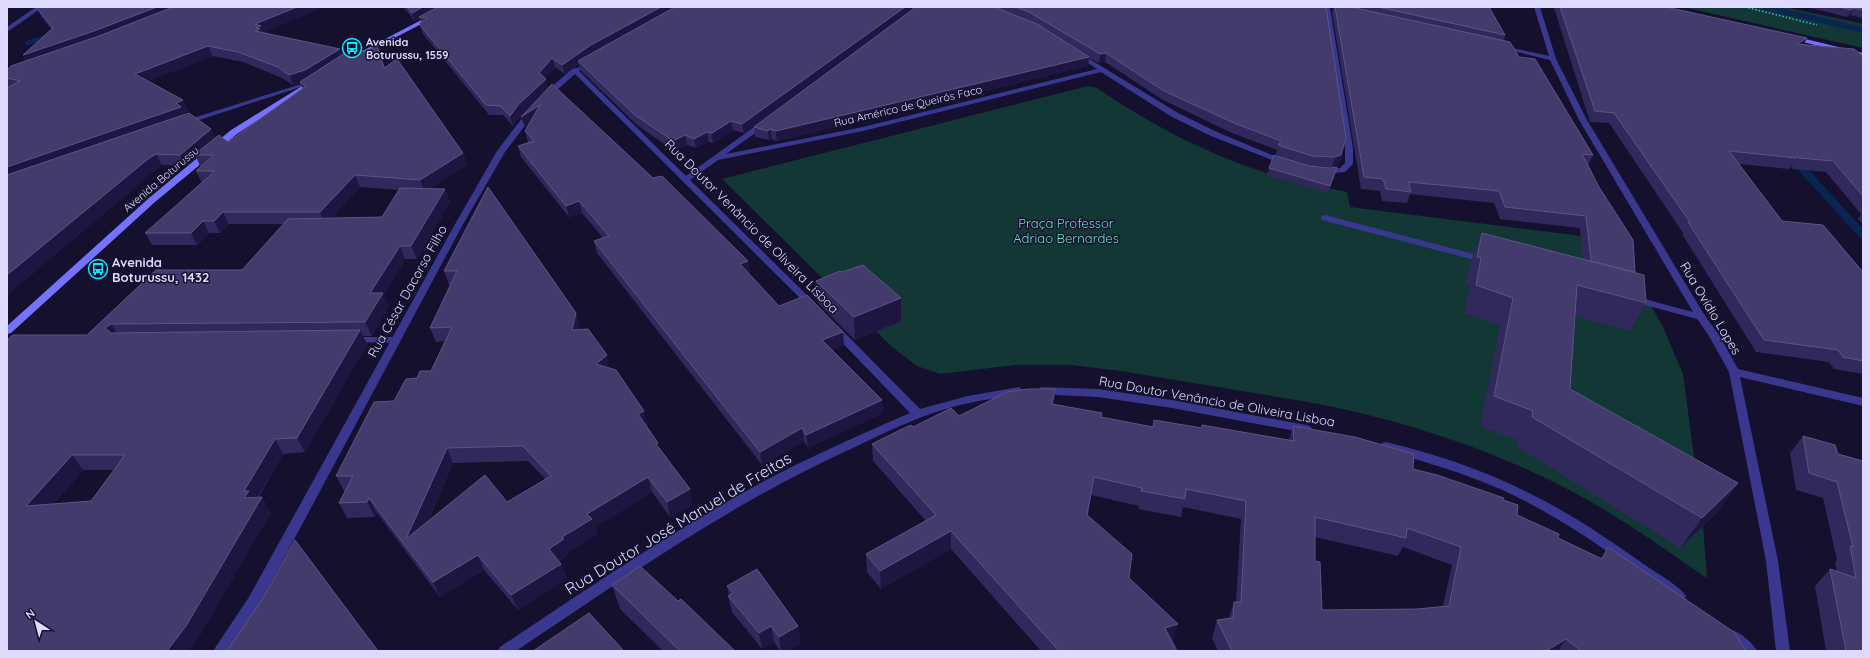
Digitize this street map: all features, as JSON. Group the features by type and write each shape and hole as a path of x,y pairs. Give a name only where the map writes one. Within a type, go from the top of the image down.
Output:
{"main road":[{"path":"348,58 451,7"},
{"path":"1787,37 1863,55"},
{"name":"Avenida Boturussu","path":"7,331 152,200 199,161 249,122 316,80"}],"street":[{"path":"7,30 40,7"},
{"name":"Rua Ovídio Lopes","path":"1537,7 1552,59 1583,120 1701,317 1714,335 1734,372 1772,561 1783,651"},
{"path":"1314,170 1326,172 1342,170 1349,164 1349,148 1327,8"},
{"path":"1499,47 1552,59"},
{"path":"1069,48 1175,115 1262,155 1295,166"},
{"name":"Rua César Dacorso Filho","path":"220,651 254,601 395,340 501,151 526,117 547,95 574,70 585,63"},
{"name":"Rua Américo de Queirós Faco","path":"718,158 766,150 859,130 1102,69"},
{"name":"Rua Doutor Venâncio de Oliveira Lisboa","path":"574,70 686,179 817,311"},
{"path":"178,124 316,80"},
{"path":"686,179 718,158 769,120"},
{"path":"1325,218 1494,262"},
{"path":"1624,297 1701,317"},
{"name":"Rua Doutor Venâncio de Oliveira Lisboa","path":"828,322 918,414 959,401 990,394 1028,390 1098,393 1179,405 1314,431"},
{"path":"340,340 395,340"},
{"path":"1734,372 1863,402"},
{"name":"Rua Doutor José Manuel de Freitas","path":"505,651 626,570 728,508 799,469 918,414"},
{"path":"1374,444 1418,454 1480,476 1542,504 1606,544 1688,602"},
{"path":"1726,631 1750,651"}],"green space":[{"path":"1683,7 1784,7 1855,22 1863,24 1863,48"},
{"name":"Praça Professor Adriao Bernardes","path":"1088,86 1097,88 1146,119 1172,133 1225,158 1309,185 1347,192 1350,207 1614,240 1663,327 1683,374 1703,524 1707,578 1626,523 1564,487 1494,455 1421,430 1383,419 1308,402 1121,371 1071,365 1015,365 940,374 917,366 892,347 722,179"}],"building":[{"path":"36,7 157,7 94,31 23,55 53,28"},
{"path":"173,7 297,7 255,24 261,26 256,28 260,29 255,31 340,49 305,70 289,75 278,67 238,52 208,46 135,74 183,100 176,103 181,107 7,167 7,88 20,81 7,78 7,70 11,66 99,36"},
{"path":"407,7 423,7 412,13"},
{"path":"438,7 661,7 591,45 562,65 552,58 539,73 546,79 519,104 510,116 500,106 486,105 420,25 420,23 428,18 419,17"},
{"path":"675,7 905,7 742,124 731,121 712,133 707,132 694,139 685,135 673,141 635,115 578,61"},
{"path":"916,7 994,7 1037,24 1089,57 776,131 770,129 768,131 754,127"},
{"path":"1016,7 1326,7 1346,138 1341,155 1335,157 1312,156 1278,145 1281,141 1234,123 1164,91 1106,53 1100,54 1029,12"},
{"path":"1335,7 1351,7 1510,42 1519,57 1535,59 1593,155 1582,154 1599,187 1633,240 1635,272 1591,261 1586,216 1505,207 1499,191 1409,182 1411,192 1386,189 1383,179 1364,177"},
{"path":"1378,7 1489,7 1505,35"},
{"path":"1560,7 1666,7 1807,38 1797,44 1854,49 1863,56 1863,196 1833,161 1799,158 1797,156 1796,158 1729,151 1782,221 1823,225 1863,272 1863,361 1843,357 1838,350 1764,340 1688,222 1690,222 1614,113 1595,111"},
{"path":"1839,7 1863,7 1863,10 1854,8 1851,10"},
{"path":"377,45 384,68 397,59 463,153 420,180 355,175 320,212 223,212 214,221 203,221 191,233 145,233 215,171 196,171 214,155 194,155 219,135 228,142 306,86 300,82 351,49 365,52"},
{"path":"552,84 653,178 662,176 748,261 740,264 779,306 807,295 843,332 822,340 882,400 806,435 802,428 760,452 594,241 609,236 579,201 566,206 518,146 534,141 525,131 540,105 521,117"},
{"path":"189,113 211,129 180,155 156,154 148,159 7,275 7,175"},
{"path":"1274,155 1309,166 1330,168 1337,167 1330,186 1269,168"},
{"path":"488,187 576,313 572,330 588,329 607,355 596,364 616,370 644,411 638,414 658,443 656,444 690,489 667,502 648,477 587,514 592,519 562,537 564,539 549,549 561,564 511,595 478,555 433,582 369,498 367,502 339,503 353,476 336,476 374,402 394,401 406,379 417,378 420,371 431,371 452,327 430,328 457,271 444,271","holes":["523,446 551,476 507,502 485,475 406,539 447,448"]},
{"path":"400,188 445,189 411,246 400,246 370,293 383,293 365,322 111,324 105,328 111,333 360,330 297,438 275,439 244,491 249,491 244,498 262,497 186,626 167,651 7,651 7,340 13,335 87,335 156,270 242,270 288,219 382,217","holes":["72,455 125,455 91,501 26,506"]},
{"path":"1482,233 1644,275 1646,303 1577,285 1570,389 1738,483 1702,518 1532,417 1533,411 1494,396 1513,298 1476,285 1481,258 1477,257"},
{"path":"863,265 901,298 854,317 816,281 840,271 842,272"},
{"path":"1028,389 1055,389 1052,404 1102,413 1101,417 1153,427 1154,420 1202,428 1202,425 1294,441 1293,426 1355,437 1414,454 1413,469 1437,475 1504,498 1503,500 1518,505 1517,515 1559,534 1558,538 1602,559 1608,547 1734,632 1746,651 1581,651 1566,639 1546,651 1232,651 1217,620 1233,618 1234,602 1241,602 1246,501 1186,489 1185,499 1141,491 1142,488 1094,477 1087,515 1132,554 1129,578 1178,624 1165,628 1177,651 1059,651 951,531 880,571 866,554 936,515 872,444 911,425 913,427 951,408 959,416 1007,392","holes":["1315,517 1406,538 1407,528 1461,547 1449,606 1417,609 1322,610 1320,562 1315,561"]},
{"path":"1803,436 1835,445 1838,454 1863,461 1863,651 1846,651 1830,569 1856,578 1850,546 1853,547 1837,482 1809,473"},
{"path":"295,540 378,651 227,651 262,600"},
{"path":"640,566 678,601 681,599 735,651 680,651 612,585"},
{"path":"757,569 798,626 779,637 771,626 759,633 728,596 733,593 727,586"},
{"path":"589,613 624,651 533,651"}],"waterway":[{"path":"1765,7 1863,30"},
{"path":"28,43 52,35"},
{"path":"1797,163 1863,235"}],"place":[{"name":"Avenida Boturussu, 1559","path":"352,48"},
{"name":"Avenida Boturussu, 1432","path":"98,269"}]}
